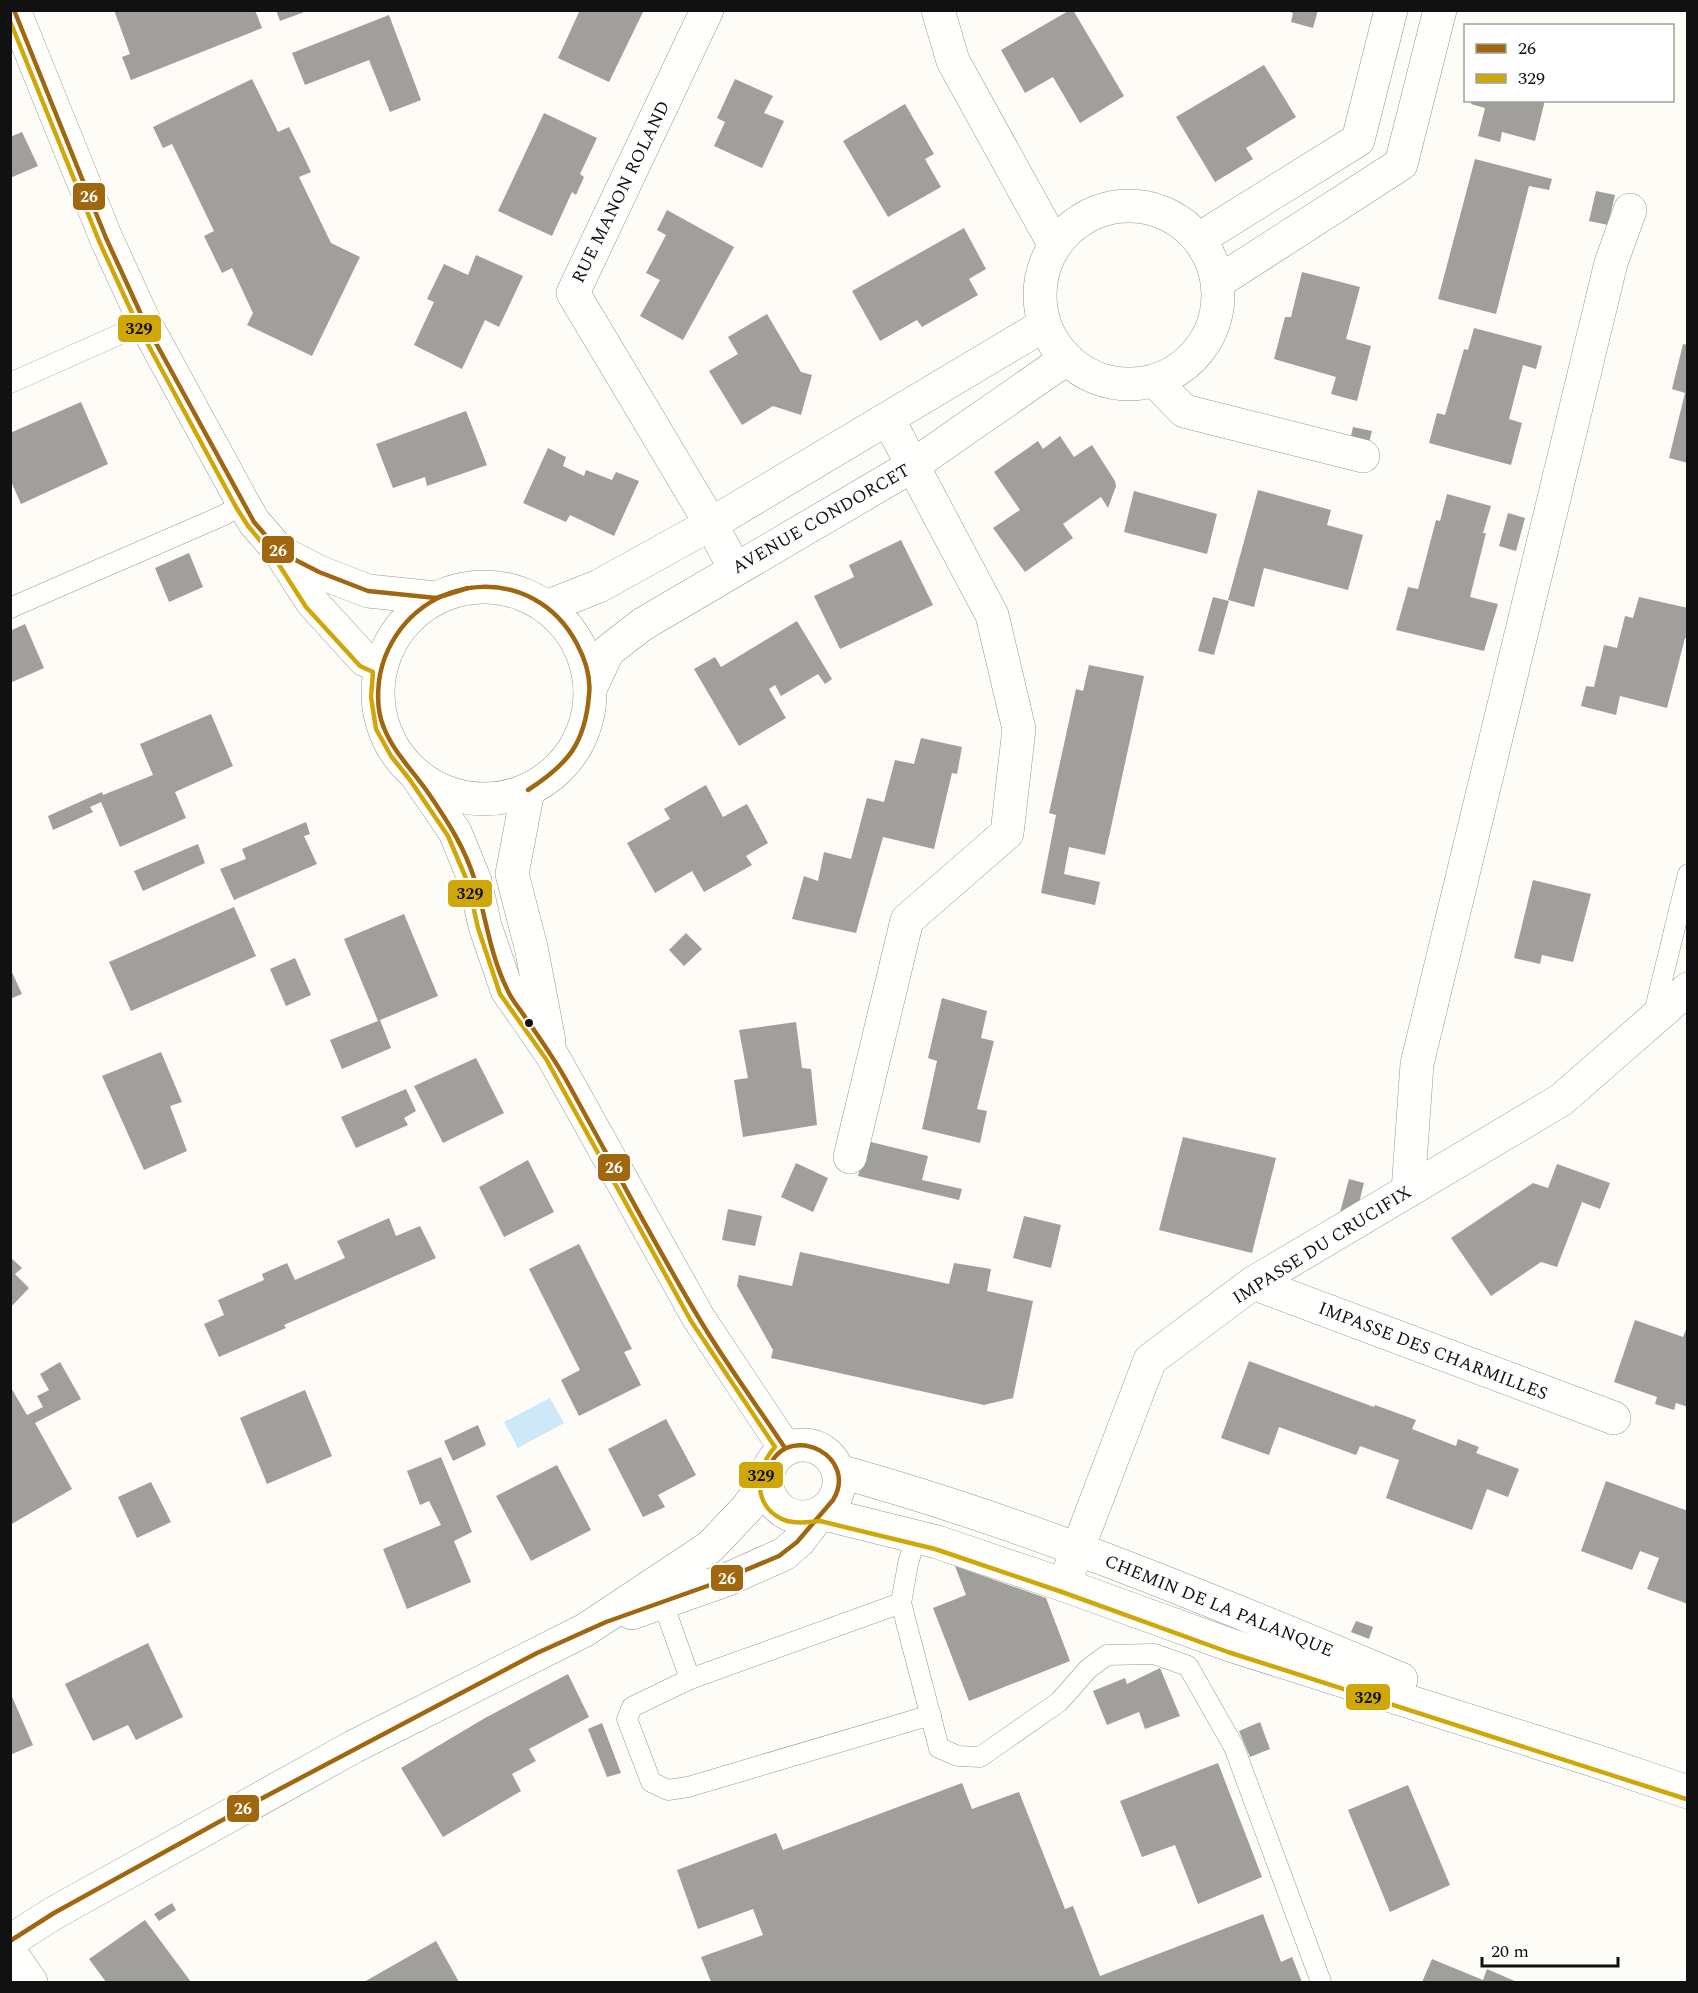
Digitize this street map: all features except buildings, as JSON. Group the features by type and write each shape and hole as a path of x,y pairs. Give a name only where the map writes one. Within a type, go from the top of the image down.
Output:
{"street":[{"path":"14,10 106,238 145,323 243,503 254,522 280,552 312,602 365,660 381,667"},
{"name":"RUE MANON ROLAND","path":"707,10 573,293 711,524"},
{"path":"938,10 953,61 1054,244"},
{"path":"1199,239 1358,140 1391,10"},
{"path":"1218,282 1401,164 1440,10"},
{"path":"1139,206 1169,214 1199,239 1208,252 1218,282 1217,311 1206,340 1183,367 1155,381 1133,385 1102,380 1066,358 1044,325 1039,303 1041,272 1054,244 1080,219 1108,207 1139,206"},
{"path":"1408,1191 1417,1064 1611,263 1630,210"},
{"path":"546,607 599,586 711,524 1044,325"},
{"name":"AVENUE CONDORCET","path":"590,689 608,651 643,624 912,466 1066,358"},
{"path":"1155,381 1184,411 1364,456"},
{"path":"850,1157 907,920 1007,832 1019,729 992,615 888,419"},
{"path":"711,524 735,569"},
{"path":"280,552 319,572 368,591 436,598"},
{"path":"416,775 442,790 470,798 500,798 528,790 554,772 574,748 587,720 590,689 584,658 569,629 546,607 521,593 493,587 464,588 436,598 411,615 392,639 381,667 378,696 383,726 396,752 416,775 455,832 476,881 485,926 507,990 552,1055 698,1317 786,1448"},
{"path":"528,790 512,874 531,947 552,1055"},
{"name":"IMPASSE DU CRUCIFIX","path":"1064,1585 1150,1360 1253,1283 1561,1101 1688,989"},
{"name":"IMPASSE DES CHARMILLES","path":"1253,1283 1614,1418"},
{"path":"585,1630 726,1580 784,1554 799,1541 836,1496 839,1484 838,1471 834,1461 817,1448 796,1445 786,1448 771,1462 767,1472 766,1482 769,1494 775,1505 784,1512 808,1517 820,1513"},
{"name":"CHEMIN DE LA PALANQUE","path":"838,1471 930,1497 1077,1549 1241,1612 1593,1760"},
{"path":"10,1941 54,1913 353,1747 585,1630 710,1547 747,1508 766,1482"},
{"name":"CHEMIN DE LA PALANQUE","path":"820,1513 916,1536 1064,1585 1230,1646 1688,1792"},
{"path":"10,1952 31,1983"}],"lane":[{"path":"10,383 145,323"},
{"path":"10,608 224,515 243,503"},
{"path":"1652,1021 1688,874"},
{"path":"916,1536 901,1603 939,1748 958,1756 980,1757 1059,1702 1088,1669 1107,1655 1155,1654 1188,1665 1234,1747 1321,1983"},
{"path":"663,1603 690,1679"},
{"path":"901,1603 690,1679 632,1707 627,1719 651,1782 668,1790 688,1787 931,1715"}],"water":[{"path":"550,1398 564,1423 518,1448 504,1422"}],"transit line":[{"name":"26","path":"14,10 106,238 145,323 254,522 280,552 319,572 368,591 436,598 468,588"},
{"name":"329","path":"10,21 99,241 138,326 248,526 274,557 306,607 360,666 373,672 371,697 376,729 391,756 448,836 468,883 478,928 500,994 546,1059 691,1321 775,1447 768,1456 760,1477 762,1498 767,1508 787,1521 799,1523 820,1521 935,1549 1228,1652 1686,1799"},
{"name":"26","path":"528,790 554,771 572,751 578,740 587,712 589,689 583,656 558,617 534,599 506,589 478,587 449,593 423,607 401,628 385,657 378,692 379,711 384,728 393,746 429,794 461,846 475,881 496,963 511,996 565,1078 663,1257 707,1332 785,1448"},
{"name":"26","path":"10,1941 54,1913 255,1802 537,1653 606,1622 710,1585 779,1556 797,1542 833,1500 839,1484 837,1470 830,1459 820,1450 807,1446 793,1446 781,1451 771,1463 766,1482"}]}
